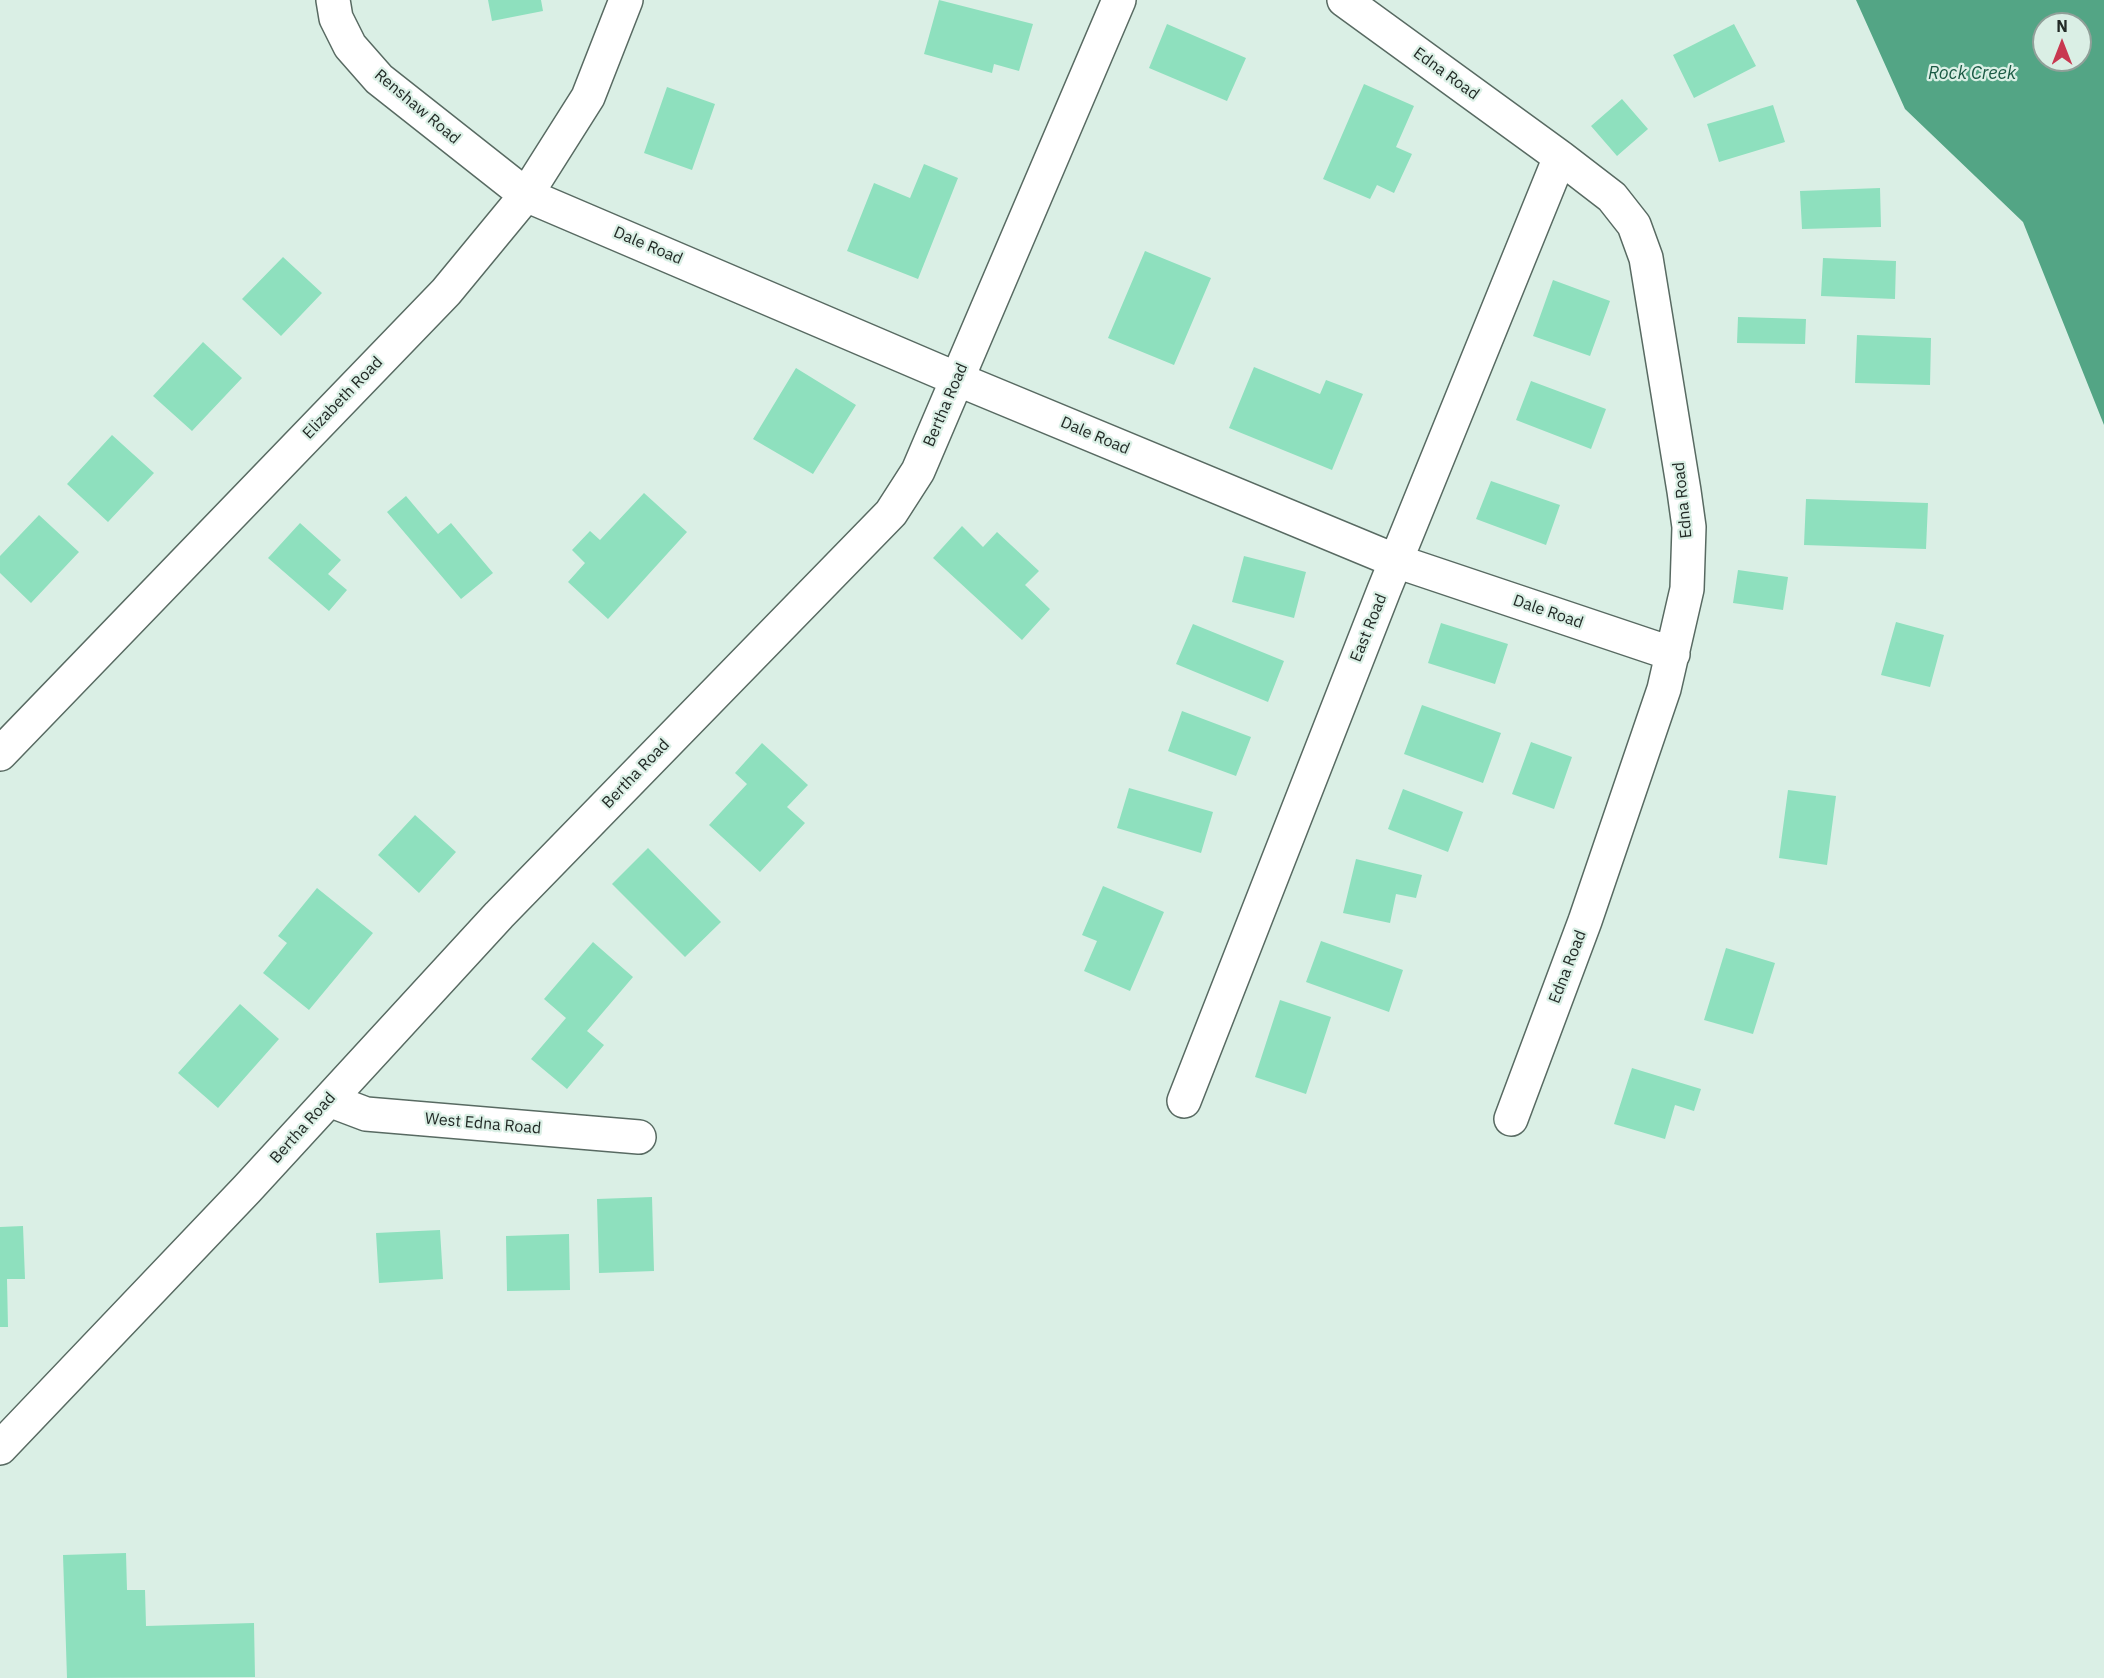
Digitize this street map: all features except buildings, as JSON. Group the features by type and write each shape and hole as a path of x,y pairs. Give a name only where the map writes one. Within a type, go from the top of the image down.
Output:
{"street":[{"name":"Renshaw Road","path":"333,0 336,18 350,46 379,79 526,195"},
{"name":"Elizabeth Road","path":"0,754 446,292 526,195 588,96 626,0"},
{"name":"Bertha Road","path":"0,1448 329,1100 499,915 891,513 918,471 1119,0"},
{"name":"Edna Road","path":"1344,0 1612,197 1634,225 1646,258 1689,527 1687,589 1664,689 1585,921 1510,1119"},
{"name":"East Road","path":"1184,1101 1396,561 1560,157"},
{"name":"Dale Road","path":"526,195 957,379 1396,561 1673,654"},
{"name":"West Edna Road","path":"329,1100 366,1114 639,1137"}],"water":[{"name":"Rock Creek","path":"1856,0 2104,0 2104,425 2023,222 1905,109"}]}
